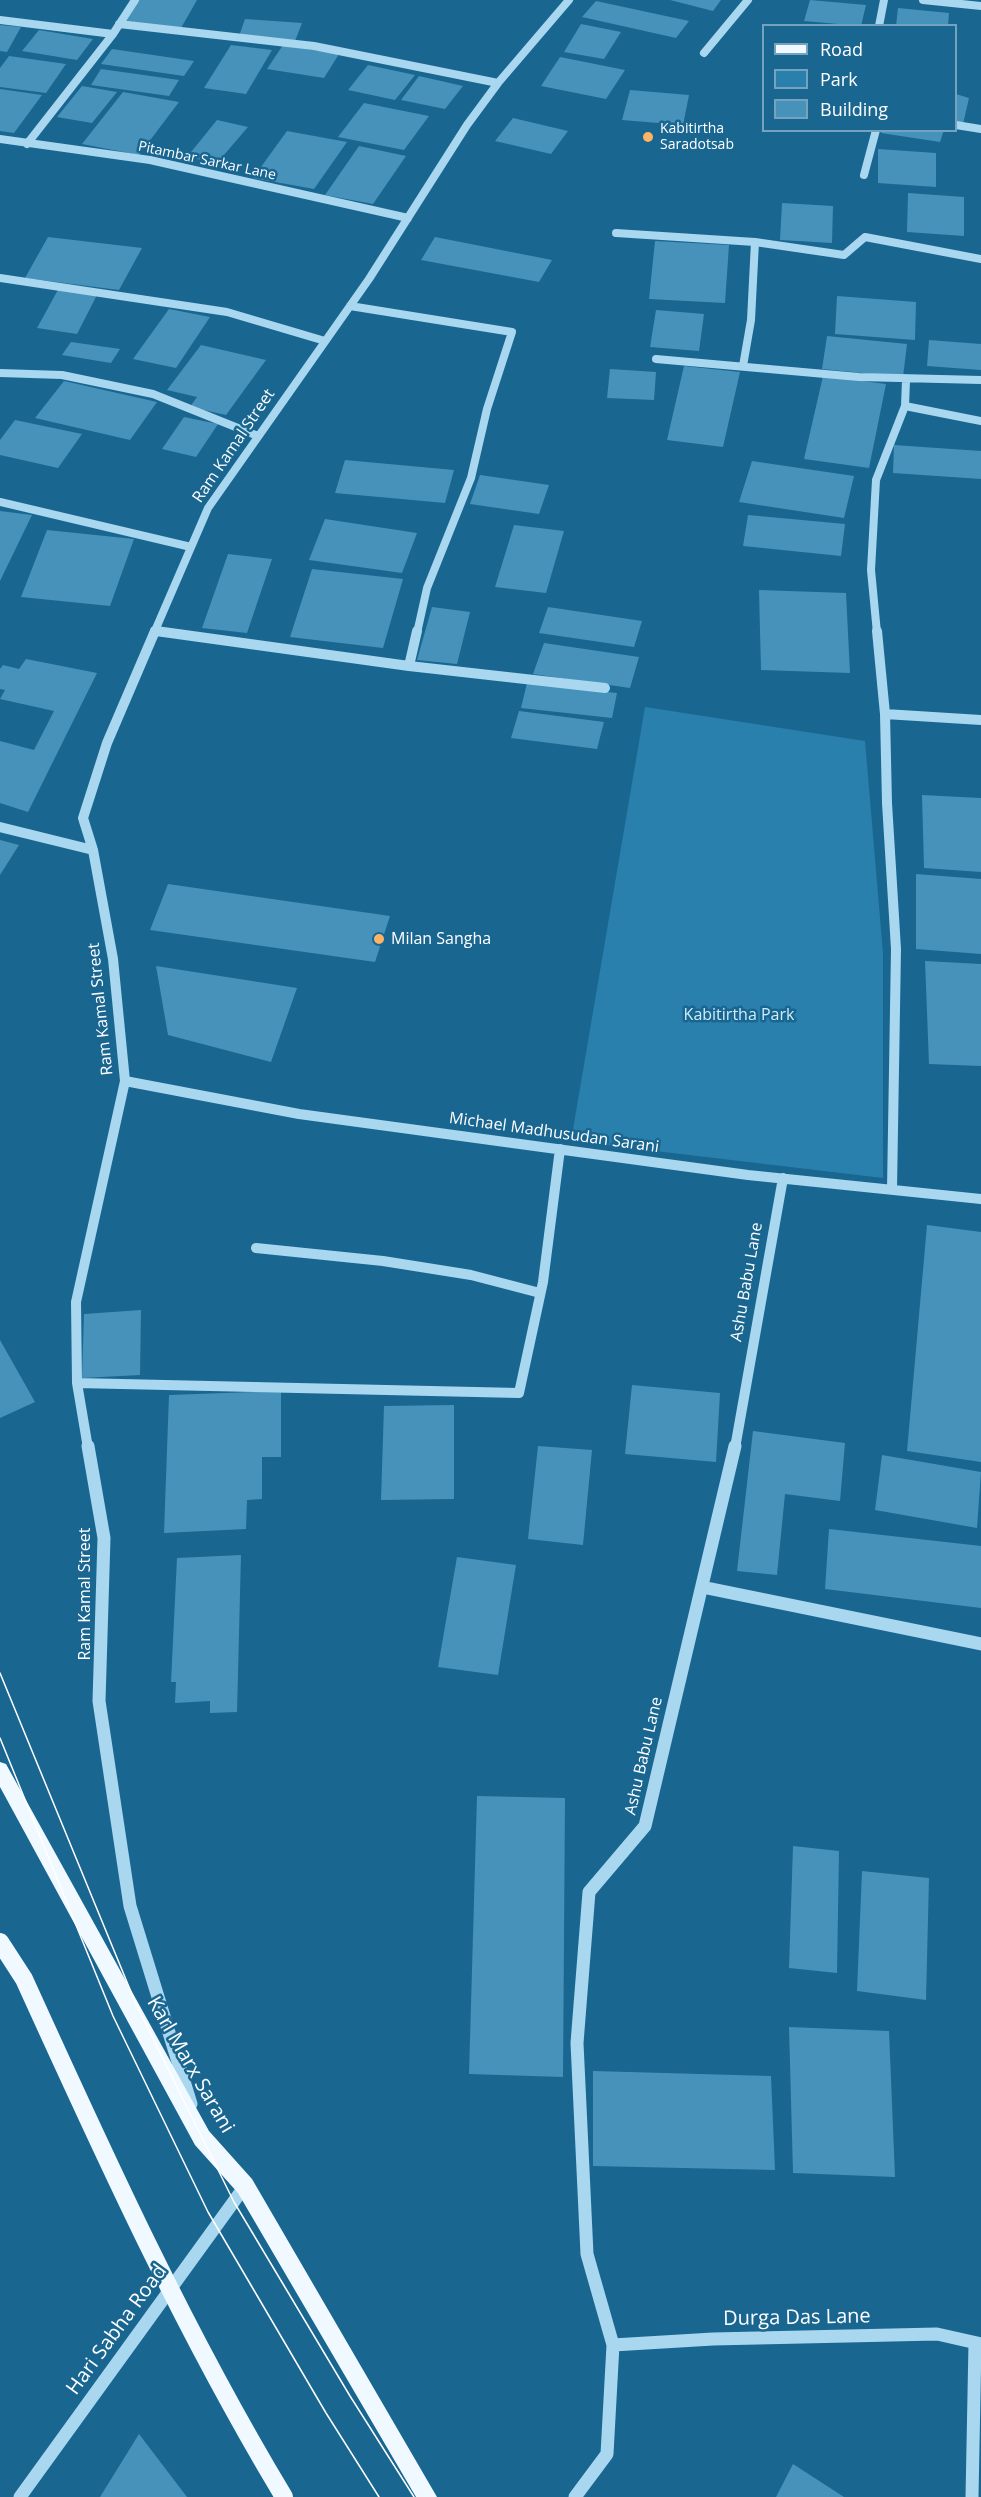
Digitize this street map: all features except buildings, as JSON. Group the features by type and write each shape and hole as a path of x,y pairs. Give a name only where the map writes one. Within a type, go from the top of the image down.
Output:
{"main road":[{"name":"Karl Marx Sarani","path":"0,1770 202,2138 245,2186 427,2497"},
{"path":"0,1942 24,1979 134,2220 247,2436 284,2497"}],"street":[{"path":"27,144 113,34 135,0"},
{"name":"Ram Kamal Street","path":"202,2138 130,1906 99,1701 104,1538 77,1383 76,1302 124,1081 113,959 93,850 83,818 107,743 208,508 350,306 467,125 498,83 568,0"},
{"path":"704,53 748,0"},
{"path":"879,24 884,0"},
{"path":"923,0 981,6"},
{"path":"0,20 113,34"},
{"path":"119,24 314,46 498,83"},
{"path":"957,125 981,129"},
{"path":"864,175 875,132"},
{"name":"Pitambar Sarkar Lane","path":"0,139 150,160 408,218"},
{"path":"616,232 755,242 844,255 865,237 981,259"},
{"path":"743,366 751,320 755,242"},
{"path":"0,278 227,312 325,341"},
{"path":"350,306 512,332 487,409 471,478 427,588 409,666"},
{"path":"656,359 743,366 780,372 849,374 906,380 981,380"},
{"path":"0,373 62,375 153,394 258,436"},
{"path":"892,1189 896,949 887,803 885,714 871,570 876,480 905,406 906,380"},
{"path":"905,406 981,421"},
{"path":"0,501 190,547"},
{"path":"154,631 409,666 605,688"},
{"path":"885,714 981,720"},
{"path":"0,827 93,850"},
{"name":"Michael Madhusudan Sarani","path":"124,1081 299,1113 560,1149 783,1178 981,1198"},
{"path":"77,1383 519,1393 540,1293 560,1149"},
{"name":"Ashu Babu Lane","path":"575,2497 607,2454 613,2345 587,2254 577,2043 589,1892 645,1826 734,1453 783,1178"},
{"path":"256,1248 383,1261 471,1275 540,1293"},
{"path":"702,1587 981,1644"},
{"name":"Hari Sabha Road","path":"20,2497 245,2186"},
{"name":"Durga Das Lane","path":"613,2345 713,2339 937,2334 978,2344"},
{"path":"972,2497 978,2344"}],"green space":[{"name":"Kabitirtha Park","path":"645,707 865,741 883,953 883,1178 571,1141"}],"tram line":[{"path":"0,1673 136,2004 234,2202 350,2396 414,2497"},
{"path":"0,1738 113,2016 208,2212 326,2413 379,2497"}],"place":[{"name":"Kabitirtha Saradotsab","path":"648,137"},
{"name":"Milan Sangha","path":"379,939"}]}
